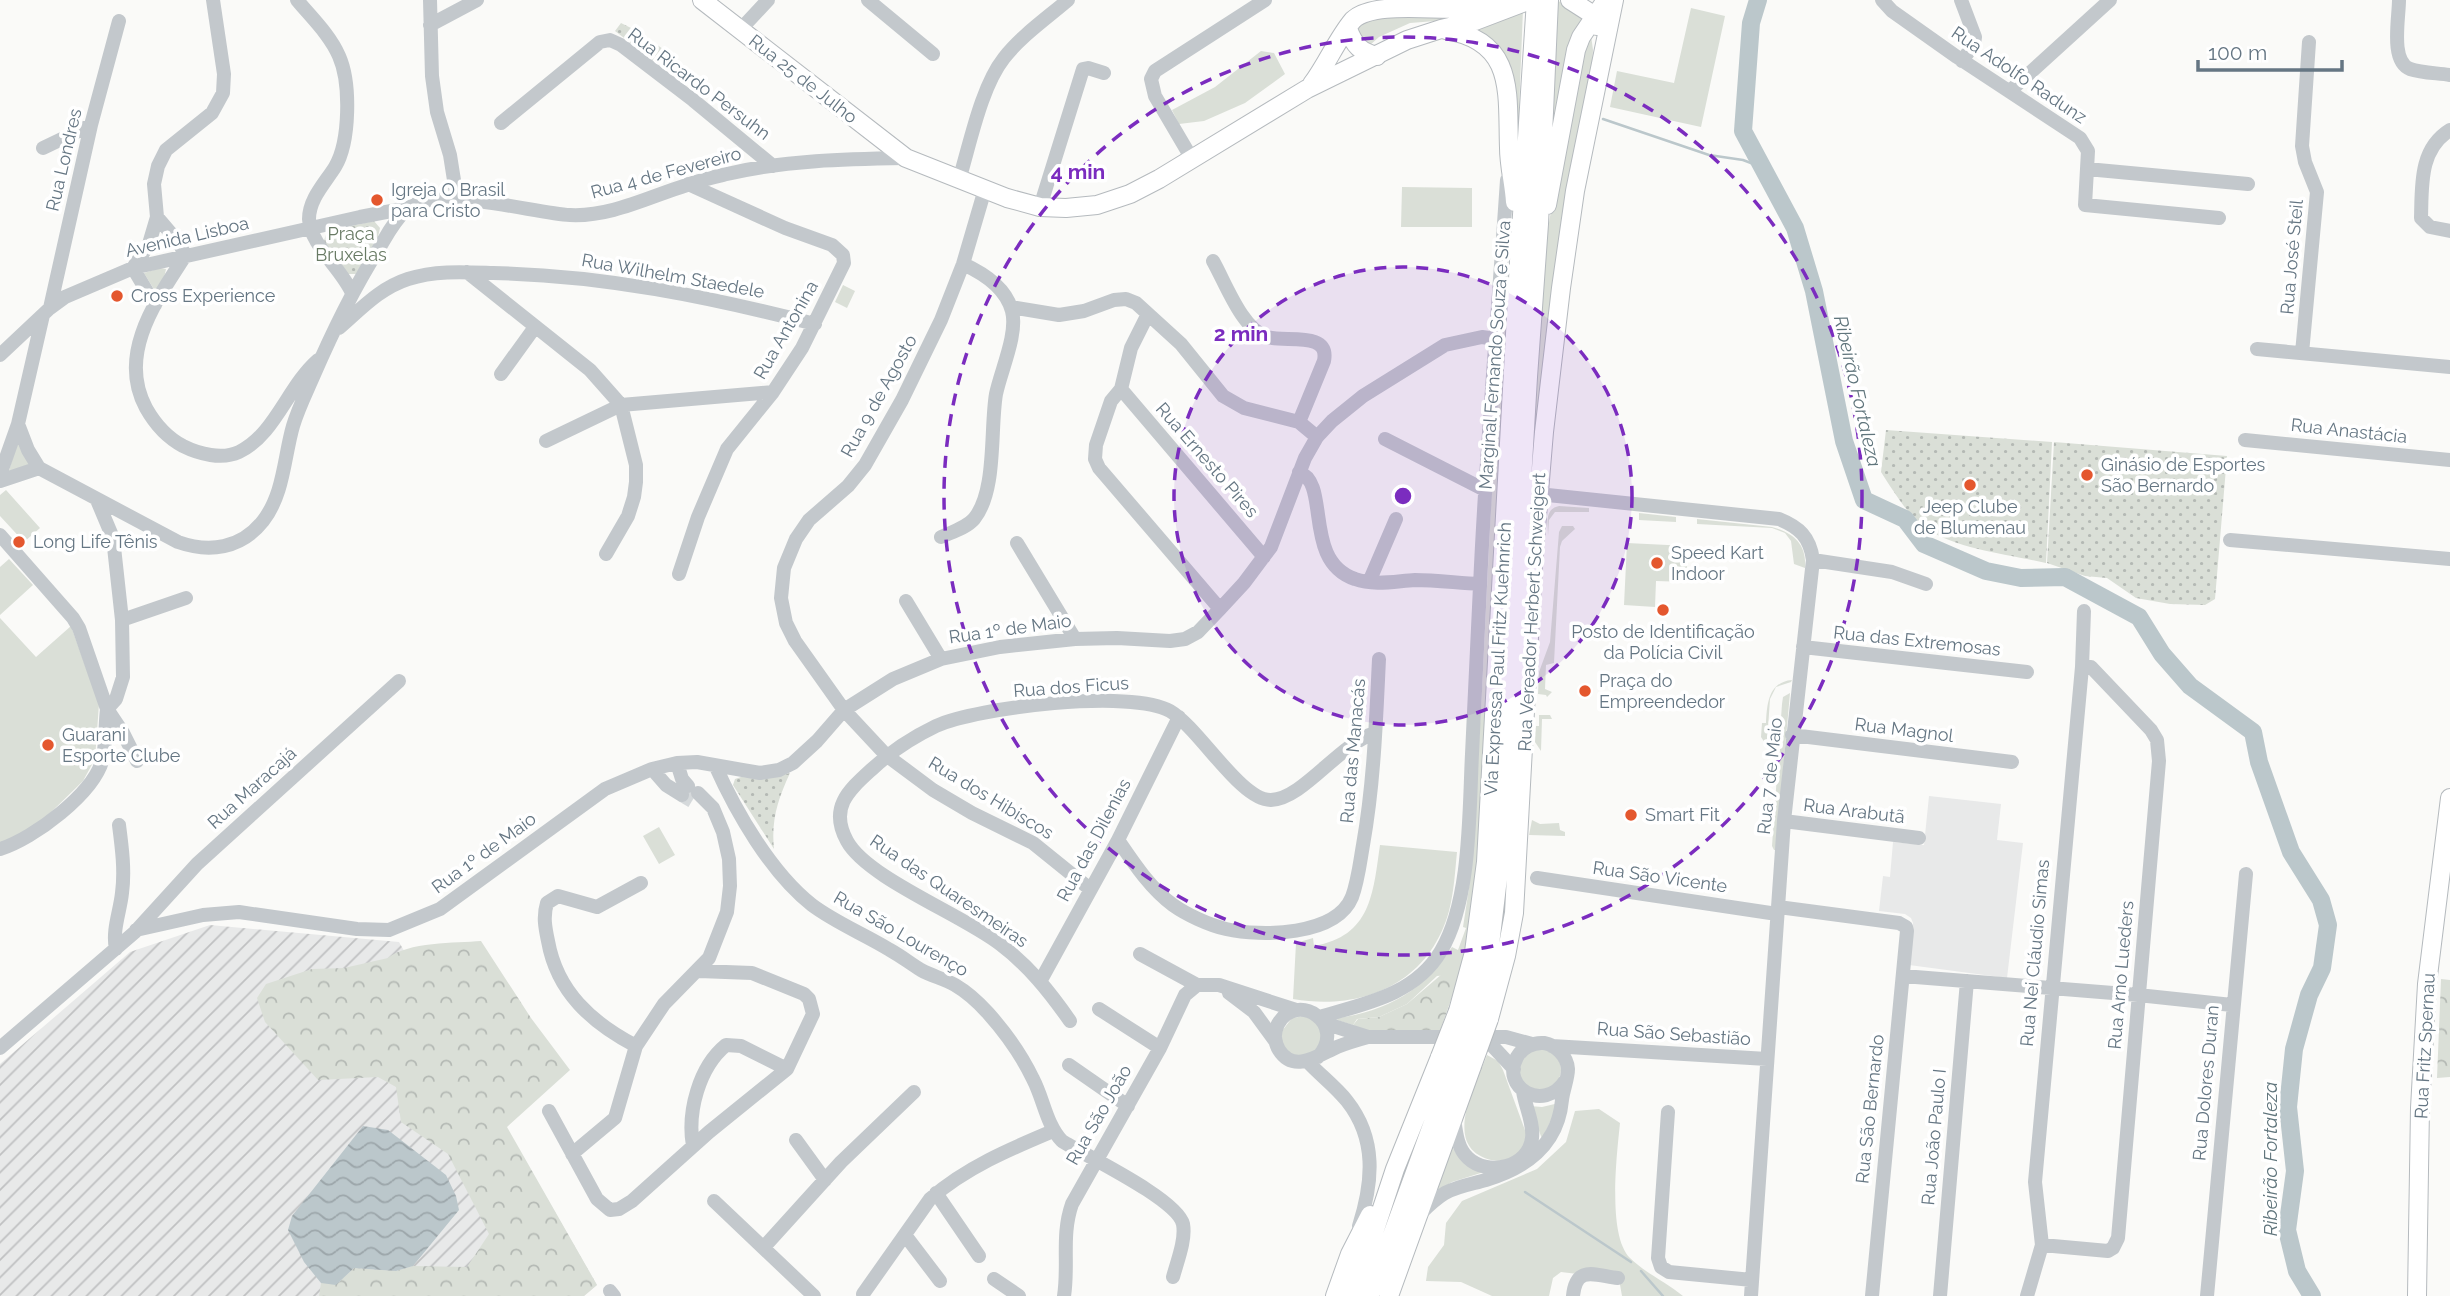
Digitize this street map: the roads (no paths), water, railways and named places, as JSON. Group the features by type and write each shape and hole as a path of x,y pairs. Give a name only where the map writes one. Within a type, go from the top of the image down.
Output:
{"main road":[{"name":"Rua 25 de Julho","path":"702,0 906,158 960,180 1040,207 1082,208 1110,201 1159,179 1307,89 1407,40 1475,21 1530,0"},
{"path":"1307,89 1326,65 1355,18 1366,12 1394,2 1470,8 1496,0"},
{"name":"Via Expressa Paul Fritz Kuehnrich","path":"1377,1294 1473,1015 1489,953 1500,861 1539,224 1541,35 1536,0"},
{"name":"Via Expressa Paul Fritz Kuehnrich","path":"1473,1015 1474,952 1486,863 1519,261 1541,35 1549,0"},
{"path":"1570,0 1595,16 1602,57"},
{"path":"1539,224 1547,208 1576,50 1581,37 1606,0"},
{"name":"Rua Vereador Herbert Schweigert","path":"1473,1015 1506,956 1514,913 1538,494 1566,247 1614,0"},
{"path":"1348,29 1356,46 1377,56"},
{"name":"Marginal Fernando Souza e Silva","path":"1441,29 1476,39 1498,60 1507,83 1510,103 1509,150"},
{"path":"1509,150 1519,261"},
{"name":"Rua Fritz Spernau","path":"2417,1296 2420,1108 2427,984 2446,859 2450,798"},
{"path":"1377,1294 1419,1215 1454,1117 1456,1062"},
{"name":"Via Expressa Paul Fritz Kuehnrich","path":"1353,1296 1395,1169 1456,1062"},
{"path":"1335,1296 1350,1254 1395,1169"}],"street":[{"path":"155,305 133,268 149,244 157,217 155,184 158,166 166,150 212,113 223,93 224,74 213,0"},
{"path":"297,0 327,36 340,57 345,79 345,139 337,164 317,193 311,208 310,228 321,248 345,278 352,293"},
{"path":"430,0 432,76 437,112 450,155 457,199"},
{"path":"430,25 477,0"},
{"path":"740,30 768,0"},
{"path":"868,0 933,54"},
{"path":"960,180 988,86 1004,57 1068,0"},
{"path":"1192,159 1155,96 1151,79 1155,71 1265,0"},
{"name":"Rua Adolfo Radunz","path":"1882,0 1892,11 1962,61 2080,138 2088,152 2085,205 2219,218"},
{"path":"1961,0 1975,37 1974,44 1962,61"},
{"path":"2010,91 2110,0"},
{"path":"2399,0 2398,55 2403,64 2412,69 2450,75"},
{"name":"Rua Londres","path":"0,475 18,424 119,21"},
{"name":"Rua Ricardo Persuhn","path":"501,123 600,42 610,40 621,45 693,100 773,166"},
{"name":"Rua José Steil","path":"2302,353 2317,192 2305,162 2302,146 2309,42"},
{"path":"1040,207 1083,69 1104,73"},
{"path":"43,148 92,125"},
{"path":"2450,130 2430,150 2423,173 2421,218 2430,226 2450,231"},
{"name":"Marginal Fernando Souza e Silva","path":"1322,1020 1377,1001 1411,984 1427,970 1440,953 1452,928 1460,896 1470,806 1485,490 1509,150"},
{"name":"Rua 4 de Fevereiro","path":"407,208 427,201 457,199 571,215 627,206 688,184 731,173 834,160 906,158"},
{"path":"2087,169 2248,184"},
{"name":"Rua Antonina","path":"679,574 698,517 727,449 773,392 815,324 843,269 843,255 832,244 785,228 688,184"},
{"name":"Rua 9 de Agosto","path":"844,710 786,623 781,598 784,568 796,539 809,520 848,485 865,465 884,434 942,320 963,264 985,189"},
{"path":"18,424 27,450 39,468 178,542 211,550 246,536 262,523 279,491 294,423 332,333 393,224 407,208"},
{"name":"Avenida Lisboa","path":"0,355 65,297 133,268 407,208"},
{"path":"157,217 180,244 185,256 155,305 142,332 135,357 142,400 165,435 199,453 218,456 236,453 248,447 261,436 298,380 323,355"},
{"path":"1213,261 1245,319 1254,330 1266,337 1314,341 1322,346 1326,354 1299,422"},
{"path":"941,537 964,527 974,519 982,504 992,463 996,392 1013,331 1011,307 986,276 963,264"},
{"path":"467,272 590,370 621,405 636,464 635,490 628,516 607,554"},
{"name":"Rua Wilhelm Staedele","path":"332,333 366,303 390,287 431,274 467,272 558,275 636,285 723,301 815,324"},
{"path":"1011,307 1043,313 1072,314 1114,300 1126,299 1136,303 1181,344 1223,396 1244,408 1299,422 1317,437"},
{"path":"1148,314 1131,348 1121,389 1111,401 1096,445 1096,463 1220,609"},
{"path":"501,374 535,327"},
{"name":"Rua 1º de Maio","path":"136,930 202,915 239,912 358,929 390,930 440,909 605,789 652,769 677,763 697,762 736,771 760,773 779,770 793,763 817,741 844,710 893,679 941,659 1000,647 1075,639 1185,639 1198,632 1264,557 1276,537 1299,472 1317,437 1348,407 1445,345 1482,337 1496,339"},
{"path":"17,339 32,362"},
{"path":"2257,349 2450,367"},
{"name":"Rua Ernesto Pires","path":"1121,389 1264,557"},
{"path":"546,441 621,405 773,392"},
{"path":"1385,439 1485,490"},
{"name":"Rua Anastácia","path":"2245,440 2450,460"},
{"path":"0,481 39,468"},
{"path":"1299,472 1306,475 1313,484 1317,524 1322,541 1331,560 1342,572 1369,582 1417,580 1480,584"},
{"path":"1538,494 1779,519 1801,530 1813,559 1892,572 1926,584"},
{"path":"0,849 37,830 63,810 95,775 102,759 107,709 116,699 123,677 122,620 113,538 97,500"},
{"path":"1369,582 1396,519"},
{"path":"0,535 73,618 79,628 107,709 137,761"},
{"path":"2230,540 2450,559"},
{"path":"1017,543 1075,639"},
{"name":"Rua 7 de Maio","path":"1751,1296 1784,821 1813,559"},
{"path":"122,620 186,598"},
{"path":"906,601 941,659"},
{"name":"Rua Nei Cláudio Simas","path":"2027,1296 2042,1245 2035,1182 2082,667 2084,611"},
{"name":"Rua das Extremosas","path":"1803,648 2027,672"},
{"name":"Rua das Manacás","path":"1118,840 1152,885 1173,905 1224,928 1268,933 1300,930 1325,923 1341,914 1351,899 1357,879 1371,796 1379,659"},
{"name":"Rua Arno Lueders","path":"2042,1245 2108,1251 2116,1245 2159,750 2151,730 2091,667 2082,667"},
{"name":"Rua Maracajá","path":"0,1048 116,949 197,864 399,681"},
{"name":"Rua dos Ficus","path":"887,755 938,725 973,716 1026,707 1106,701 1153,704 1179,717 1243,788 1267,801 1282,799 1353,742 1375,733"},
{"name":"Rua dos Hibiscos","path":"844,710 887,755 933,790 1033,843 1090,889"},
{"name":"Rua das Dilenias","path":"1041,980 1118,840 1179,717"},
{"name":"Rua Magnol","path":"1792,735 2012,762"},
{"name":"Rua das Quaresmeiras","path":"887,755 849,789 844,798 840,814 842,832 849,845 860,858 901,885 999,943 1041,980 1070,1021"},
{"path":"677,763 690,794"},
{"name":"Rua São Lourenço","path":"715,765 728,794 775,866 810,903 829,917 889,949 922,971 954,985 988,1012 1034,1079 1053,1131"},
{"path":"572,1154 615,1118 636,1046 664,1004 709,958 727,912 729,859 716,815 690,794 666,785 652,769"},
{"name":"Rua Arabutã","path":"1784,821 1919,838"},
{"path":"116,949 113,937 123,892 119,825"},
{"name":"Rua Dolores Duran","path":"2207,1296 2246,874"},
{"name":"Rua São Vicente","path":"1537,878 1906,926"},
{"path":"636,1046 599,1024 582,1010 569,993 557,972 550,951 544,913 547,903 558,896 597,907 641,883"},
{"name":"Rua São Bernardo","path":"1872,1296 1906,926"},
{"path":"1140,954 1197,985 1219,985 1296,1010 1312,1012 1322,1020 1368,1037 1506,1037 1552,1046 1561,1052 1568,1068 1560,1121 1555,1133 1536,1154 1505,1173 1447,1192 1419,1215"},
{"path":"549,1111 597,1199 610,1210 619,1209 632,1201 693,1146 787,1069 813,1013 809,999 752,973 699,971"},
{"path":"1903,976 2232,1005"},
{"name":"Rua João Paulo I","path":"1940,1296 1967,981"},
{"name":"Rua São João","path":"1064,1296 1066,1220 1080,1186 1160,1048 1185,995 1197,985"},
{"path":"1219,985 1254,1012 1276,1042"},
{"path":"1099,1009 1160,1048"},
{"path":"1296,1010 1283,1017 1276,1028 1278,1049 1288,1059 1301,1062 1313,1059 1368,1037"},
{"path":"1313,1059 1326,1045 1327,1030 1322,1020"},
{"path":"1485,1038 1514,1069 1518,1084 1530,1095 1547,1096 1561,1088 1565,1081"},
{"path":"1514,1069 1517,1057 1532,1044"},
{"path":"693,1146 695,1102 705,1070 726,1045 741,1046 787,1069"},
{"name":"Rua São Sebastião","path":"1552,1046 1767,1059"},
{"name":"Rua São Sebastião","path":"1566,1061 1578,1046"},
{"path":"1313,1059 1359,1118 1369,1148 1370,1181 1350,1254"},
{"path":"1069,1065 1128,1106"},
{"path":"1454,1117 1458,1141 1468,1158 1480,1166 1495,1169 1509,1166 1520,1160 1532,1141 1523,1091"},
{"path":"764,1247 825,1180 914,1092"},
{"path":"1668,1112 1658,1258 1661,1267 1669,1272 1752,1280"},
{"path":"863,1294 936,1193 966,1171 1053,1131 1062,1141 1157,1196 1180,1216 1184,1226 1173,1277"},
{"path":"796,1140 825,1180"},
{"path":"936,1193 979,1256"},
{"path":"714,1201 814,1296"},
{"path":"905,1235 940,1281"},
{"path":"1573,1296 1574,1282 1579,1276 1584,1274 1618,1278"},
{"path":"993,1279 1019,1296"}],"water":[{"path":"363,1126 388,1130 446,1175 459,1210 413,1266 396,1271 354,1268 336,1285 321,1283 304,1262 288,1230 292,1216"}],"waterway":[{"name":"Ribeirão Fortaleza","path":"1758,0 1751,23 1743,131 1795,228 1814,291 1844,441 1864,500 1905,519 1924,544 1986,571 2021,578 2065,577 2139,617 2162,654 2190,686 2253,732 2259,762 2291,852 2321,900 2328,925 2322,968 2309,995 2294,1049 2288,1107 2295,1171 2287,1230 2297,1271 2312,1296"},
{"path":"1603,119 1709,155 1743,160 1764,168"},
{"path":"1525,1192 1631,1262"},
{"path":"1641,1271 1663,1296"}],"tunnel":[{"path":"682,795 692,801"}],"place":[{"name":"Igreja O Brasil para Cristo","path":"377,200"},
{"name":"Cross Experience","path":"117,296"},
{"name":"Ginásio de Esportes São Bernardo","path":"2087,475"},
{"name":"Jeep Clube de Blumenau","path":"1970,485"},
{"name":"Long Life Tênis","path":"19,542"},
{"name":"Speed Kart Indoor","path":"1657,563"},
{"name":"Posto de Identificação da Polícia Civil","path":"1663,610"},
{"name":"Praça do Empreendedor","path":"1585,691"},
{"name":"Guarani Esporte Clube","path":"48,745"},
{"name":"Smart Fit","path":"1631,815"}],"park label":[{"name":"Praça Bruxelas","path":"351,244"}]}
